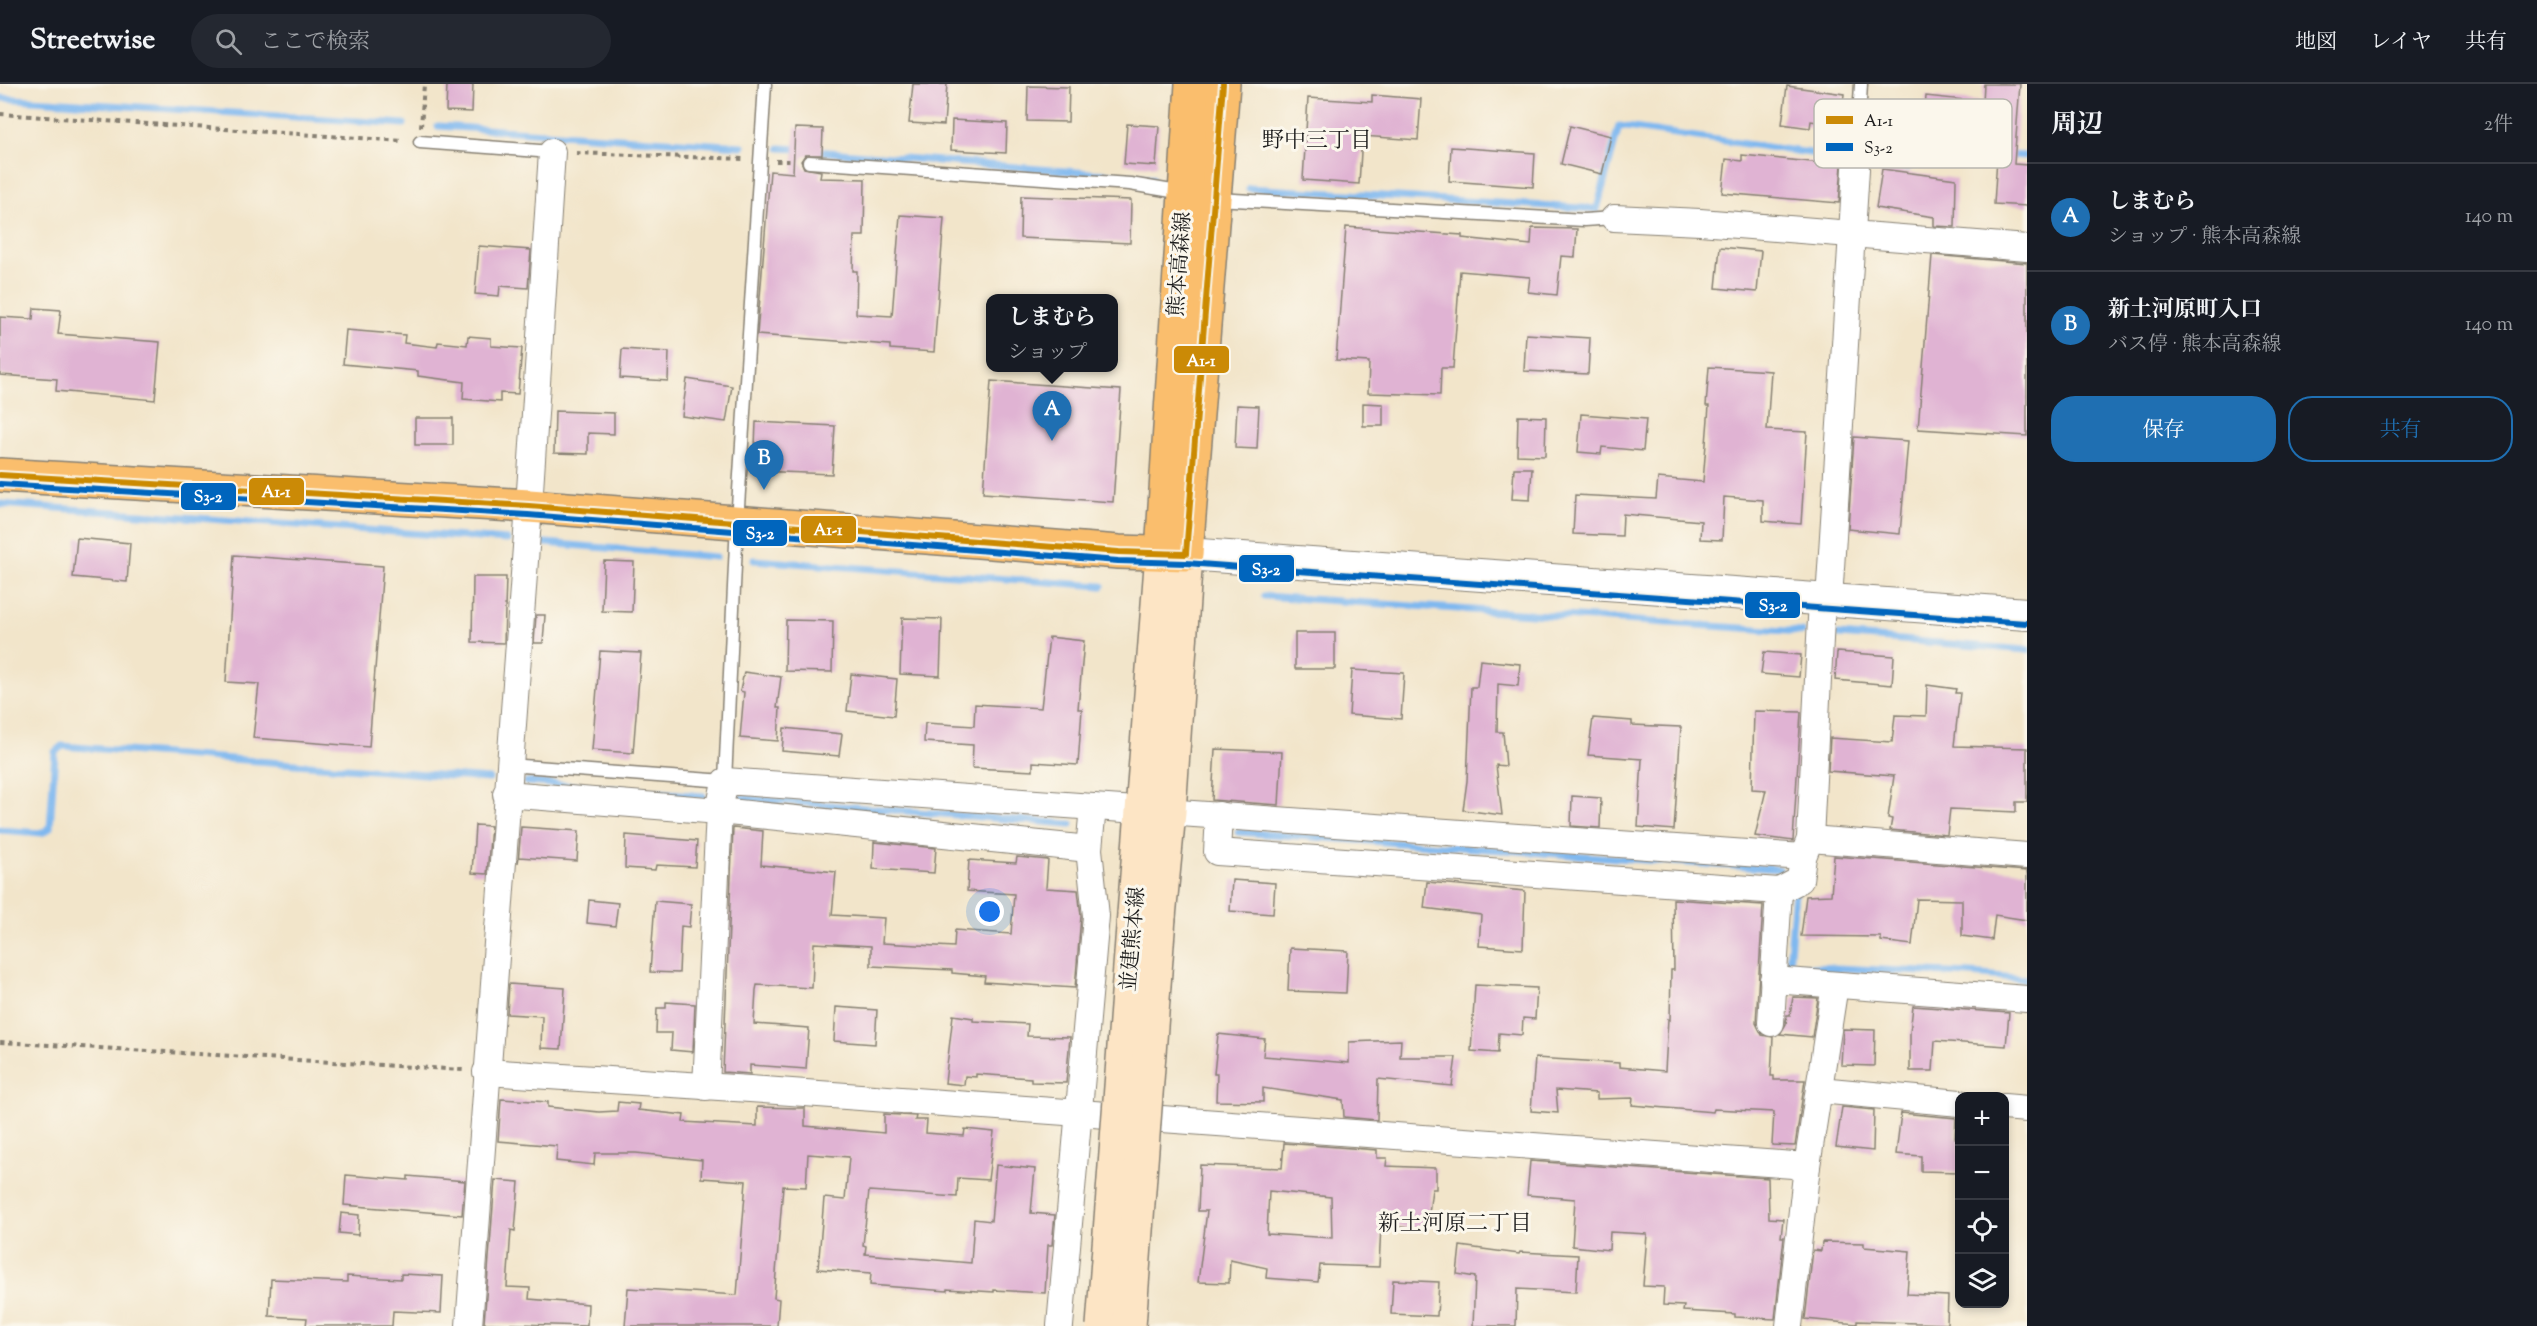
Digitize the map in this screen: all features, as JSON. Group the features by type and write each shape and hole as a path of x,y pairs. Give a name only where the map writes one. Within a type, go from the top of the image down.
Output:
{"main road":[{"name":"熊本高森線","path":"1174,553 1199,196 1192,84"},
{"name":"熊本高森線","path":"1199,196 1222,84"},
{"path":"0,475 529,506 1119,552 1174,553"},
{"name":"並建熊本線","path":"1103,1326 1147,915 1174,553"},
{"name":"並建熊本線","path":"1129,1326 1147,915"}],"street":[{"path":"468,1326 529,506 552,152"},
{"path":"1219,815 1217,852 1779,891 1800,880 1807,848 1856,169"},
{"path":"1614,218 1700,222 2027,248"},
{"path":"1174,553 2027,614"},
{"path":"706,1087 719,811 725,781 1219,815 1807,848 2027,856"},
{"path":"506,795 719,811 1089,849"},
{"path":"1060,1326 1096,916 1089,849 1093,807"},
{"path":"1771,1023 1779,891"},
{"path":"1773,980 2027,999"},
{"path":"1789,1326 1807,1166 1835,985"},
{"path":"486,1072 1807,1166"},
{"path":"1819,1089 1955,1102"},
{"path":"2009,1107 2027,1109"}],"lane":[{"path":"509,765 725,781 737,522 765,84"},
{"path":"1860,99 1861,84"},
{"path":"420,142 552,152"},
{"path":"809,162 1130,184 1199,196 1584,220 1614,218"}],"path":[{"path":"0,114 420,142 424,84"},
{"path":"552,152 809,162"},
{"path":"0,1042 486,1072"}],"building":[{"path":"447,84 473,84 472,112 446,111"},
{"path":"913,84 947,84 944,125 909,123"},
{"path":"1984,84 2020,84 2014,164 2027,165 2027,206 1994,204 1996,168 2012,168 2012,99 1983,99"},
{"path":"1028,86 1069,87 1068,122 1027,121"},
{"path":"1787,86 1844,94 1844,99 1814,99 1814,121 1811,121 1810,128 1782,124"},
{"path":"1372,95 1421,99 1418,140 1362,136 1359,184 1303,180 1308,98 1372,102"},
{"path":"1926,96 1954,99 1926,99"},
{"path":"952,120 1007,123 1006,153 951,150"},
{"path":"1127,124 1159,126 1156,166 1124,164"},
{"path":"1570,126 1611,136 1602,174 1561,164"},
{"path":"795,128 823,129 822,155 805,155 801,161 804,168 821,171 820,178 865,179 864,236 854,236 853,271 857,271 856,314 892,316 900,215 944,218 934,352 890,349 890,345 757,335 770,171 793,173"},
{"path":"1451,147 1535,153 1533,187 1449,181"},
{"path":"1742,155 1814,162 1814,168 1842,168 1839,203 1722,193 1726,159 1742,161"},
{"path":"1882,169 1956,179 1955,227 1934,226 1934,217 1876,208"},
{"path":"1021,196 1131,200 1130,243 1020,238"},
{"path":"1346,227 1462,235 1462,238 1531,245 1532,228 1577,229 1575,257 1561,256 1557,295 1528,292 1530,277 1460,271 1453,368 1441,368 1440,395 1368,393 1369,362 1336,360"},
{"path":"479,246 531,250 528,288 500,286 499,296 475,294"},
{"path":"1720,247 1761,251 1757,292 1716,288"},
{"path":"1932,255 2027,263 2027,436 1918,429"},
{"path":"34,308 61,310 58,334 160,342 155,400 56,391 57,379 0,375 0,317 33,319"},
{"path":"346,330 405,335 404,343 437,347 438,342 467,345 468,336 491,338 491,346 522,348 518,394 500,393 500,402 463,399 464,382 418,376 418,371 343,364"},
{"path":"1526,334 1590,338 1588,374 1524,371"},
{"path":"622,349 669,352 668,381 620,378"},
{"path":"1709,367 1771,371 1767,430 1807,432 1801,524 1763,521 1763,500 1724,497 1722,540 1700,539 1701,521 1623,514 1622,536 1573,534 1575,495 1656,499 1658,478 1703,482 1709,406 1706,406"},
{"path":"687,379 732,386 726,422 682,416"},
{"path":"991,381 1121,390 1113,502 983,493"},
{"path":"1363,403 1383,404 1383,426 1363,426"},
{"path":"1237,405 1259,406 1257,449 1235,448"},
{"path":"555,411 614,413 614,434 588,433 588,454 554,453"},
{"path":"1581,414 1646,419 1643,451 1602,447 1601,454 1578,452"},
{"path":"1518,416 1546,417 1545,456 1517,455"},
{"path":"415,418 453,418 453,445 415,445"},
{"path":"756,422 835,426 832,474 754,471"},
{"path":"1854,437 1908,441 1900,534 1848,529"},
{"path":"1514,468 1532,468 1530,500 1512,499"},
{"path":"77,538 130,543 127,582 73,577"},
{"path":"234,555 383,566 369,747 253,738 259,684 226,682"},
{"path":"604,561 634,562 632,612 602,611"},
{"path":"473,577 506,577 504,643 472,642"},
{"path":"536,615 545,615 543,643 534,643"},
{"path":"902,618 942,619 940,676 900,674"},
{"path":"786,620 833,621 832,672 785,671"},
{"path":"1295,633 1335,633 1335,669 1295,669"},
{"path":"1049,637 1084,641 1078,709 1082,709 1078,765 1033,762 1033,771 972,768 973,745 924,742 925,723 974,726 975,704 1041,708"},
{"path":"600,651 641,653 633,753 592,750"},
{"path":"1764,652 1801,655 1799,677 1761,674"},
{"path":"1837,652 1894,656 1892,685 1835,680"},
{"path":"1480,660 1520,664 1518,686 1498,684 1497,732 1503,732 1506,766 1496,765 1502,815 1463,810 1467,781 1471,687 1477,687"},
{"path":"1352,670 1404,673 1401,719 1349,715"},
{"path":"744,672 781,677 777,708 780,708 778,741 740,738 744,692 740,691"},
{"path":"851,674 897,679 894,716 847,711"},
{"path":"1927,685 1956,689 1955,693 1960,693 1954,746 2027,748 2027,802 2016,802 2016,812 1950,809 1947,835 1890,830 1892,819 1888,818 1894,776 1828,771 1830,738 1892,742 1895,715 1926,716"},
{"path":"1754,711 1801,712 1793,841 1755,836 1766,790 1752,789"},
{"path":"1593,718 1632,721 1632,725 1681,727 1674,830 1638,827 1642,759 1588,755"},
{"path":"784,728 842,734 839,756 782,751"},
{"path":"1215,749 1282,752 1279,805 1212,800"},
{"path":"1572,796 1601,798 1600,828 1571,826"},
{"path":"475,825 491,826 487,874 472,873"},
{"path":"521,827 579,831 577,861 519,857 518,863"},
{"path":"733,828 763,831 761,865 836,872 832,915 884,918 882,943 954,947 955,930 1011,934 1014,894 967,891 969,860 1016,863 1017,857 1048,860 1046,888 1078,890 1081,916 1075,988 984,982 985,976 952,973 952,970 871,966 871,946 814,943 812,988 757,985 756,990 754,1024 809,1028 806,1069 750,1065 750,1074 723,1072"},
{"path":"626,835 697,841 695,867 656,865 655,870 625,868"},
{"path":"874,842 936,848 934,873 873,869"},
{"path":"1834,856 2027,871 2027,920 1995,915 1992,940 1962,936 1962,900 1917,899 1912,945 1881,941 1881,937 1801,936 1806,896 1831,895"},
{"path":"1232,880 1275,883 1273,914 1230,911"},
{"path":"1427,882 1525,891 1523,949 1479,946 1481,915 1424,908"},
{"path":"1673,899 1763,905 1756,1023 1762,1035 1773,1037 1771,1076 1774,1076 1774,1080 1805,1080 1795,1146 1772,1145 1774,1112 1714,1109 1713,1112 1632,1105 1633,1098 1597,1099 1597,1093 1556,1090 1558,1113 1531,1111 1535,1058 1619,1063 1619,1067 1665,1071 1668,1019 1670,1020 1671,970 1674,970"},
{"path":"589,900 618,903 615,926 587,923"},
{"path":"655,901 691,904 689,927 681,926 679,973 650,972"},
{"path":"1290,948 1348,951 1346,993 1288,991"},
{"path":"509,984 565,988 561,1049 541,1048 542,1016 507,1014"},
{"path":"1475,985 1537,988 1535,1019 1523,1018 1522,1035 1499,1033 1498,1053 1471,1051"},
{"path":"1793,997 1818,998 1812,1037 1780,1034 1786,1024 1787,1015 1790,1015"},
{"path":"666,1002 695,1004 693,1052 671,1050 672,1033 656,1033 657,1008 666,1008"},
{"path":"1913,1006 2009,1013 2006,1046 1935,1041 1933,1071 1910,1071"},
{"path":"836,1007 877,1010 875,1044 834,1041"},
{"path":"953,1015 973,1018 973,1021 1028,1024 1027,1036 1070,1037 1066,1083 1031,1082 1031,1078 976,1074 976,1077 965,1076 964,1085 945,1083"},
{"path":"1843,1029 1875,1030 1874,1066 1841,1065"},
{"path":"1218,1034 1265,1039 1263,1056 1349,1063 1349,1042 1401,1040 1400,1057 1456,1057 1452,1086 1378,1079 1377,1120 1344,1117 1343,1100 1263,1088 1263,1102 1216,1101 1217,1074 1214,1074"},
{"path":"501,1099 548,1102 548,1107 599,1112 617,1111 618,1102 639,1104 638,1110 684,1115 683,1122 757,1126 757,1107 805,1108 805,1126 884,1133 884,1114 916,1116 915,1120 927,1120 926,1133 964,1136 965,1129 994,1132 988,1180 958,1178 957,1197 869,1191 863,1245 866,1246 865,1254 971,1263 974,1219 991,1221 996,1165 1035,1169 1031,1213 1055,1215 1052,1245 1048,1245 1045,1293 947,1289 947,1291 870,1285 871,1273 818,1269 824,1198 845,1200 849,1157 808,1154 806,1187 783,1186 774,1298 779,1299 777,1326 625,1326 628,1288 737,1295 746,1181 701,1178 702,1160 636,1153 595,1153 594,1165 556,1161 557,1146 498,1141"},
{"path":"1842,1107 1874,1110 1873,1151 1836,1147"},
{"path":"1901,1113 1955,1118 1955,1172 1921,1171 1921,1156 1896,1154"},
{"path":"1284,1143 1377,1150 1377,1158 1387,1158 1386,1166 1436,1168 1436,1189 1432,1189 1427,1230 1381,1225 1379,1267 1320,1265 1318,1282 1266,1278 1267,1268 1230,1260 1229,1283 1198,1282 1207,1211 1198,1211 1200,1165 1282,1168","holes":["1269,1191 1331,1197 1332,1238 1267,1234"]},
{"path":"1530,1161 1768,1178 1769,1218 1783,1219 1781,1237 1784,1237 1775,1319 1683,1311 1684,1306 1663,1305 1664,1287 1643,1286 1647,1234 1610,1232 1609,1250 1572,1246 1575,1199 1527,1195"},
{"path":"346,1175 408,1180 408,1176 465,1181 462,1215 344,1205"},
{"path":"495,1180 519,1182 515,1231 511,1230 507,1287 530,1288 529,1299 588,1304 587,1326 484,1323"},
{"path":"341,1213 359,1215 358,1235 339,1233"},
{"path":"1822,1242 1864,1243 1864,1247 1910,1251 1907,1294 1948,1296 1947,1324 1857,1321 1857,1324 1805,1319 1813,1250 1821,1251"},
{"path":"1460,1246 1519,1254 1520,1252 1578,1255 1576,1292 1517,1289 1516,1326 1473,1326 1475,1277 1457,1274"},
{"path":"401,1274 443,1276 441,1313 393,1311 392,1326 306,1326 307,1318 269,1316 271,1279 347,1282 347,1276 401,1279"},
{"path":"1393,1280 1439,1282 1437,1316 1391,1314"}],"waterway":[{"path":"0,98 404,124"},
{"path":"438,126 742,146"},
{"path":"1249,188 1597,209 1619,126 1814,154"},
{"path":"780,148 801,149"},
{"path":"815,151 1152,178"},
{"path":"2012,155 2027,156"},
{"path":"0,504 507,540"},
{"path":"545,543 716,557"},
{"path":"754,560 1102,586"},
{"path":"1264,596 1802,632"},
{"path":"1839,635 2027,650"},
{"path":"0,830 42,833 50,828 55,752 62,746 489,779"},
{"path":"527,782 703,796"},
{"path":"741,798 1071,824"},
{"path":"1238,832 1779,869"},
{"path":"1795,891 1789,966 1971,974 2027,979"}],"transit line":[{"name":"A1-1","path":"0,475 529,506 1119,552 1186,554 1223,84"},
{"name":"S3-2","path":"0,484 528,515 1118,561 1186,563 2026,623"}],"place":[{"name":"しまむら","path":"1052,441"},
{"name":"新土河原町入口","path":"764,490"}],"district":[{"name":"野中三丁目","path":"1317,139"},
{"name":"新土河原二丁目","path":"1455,1222"}]}
